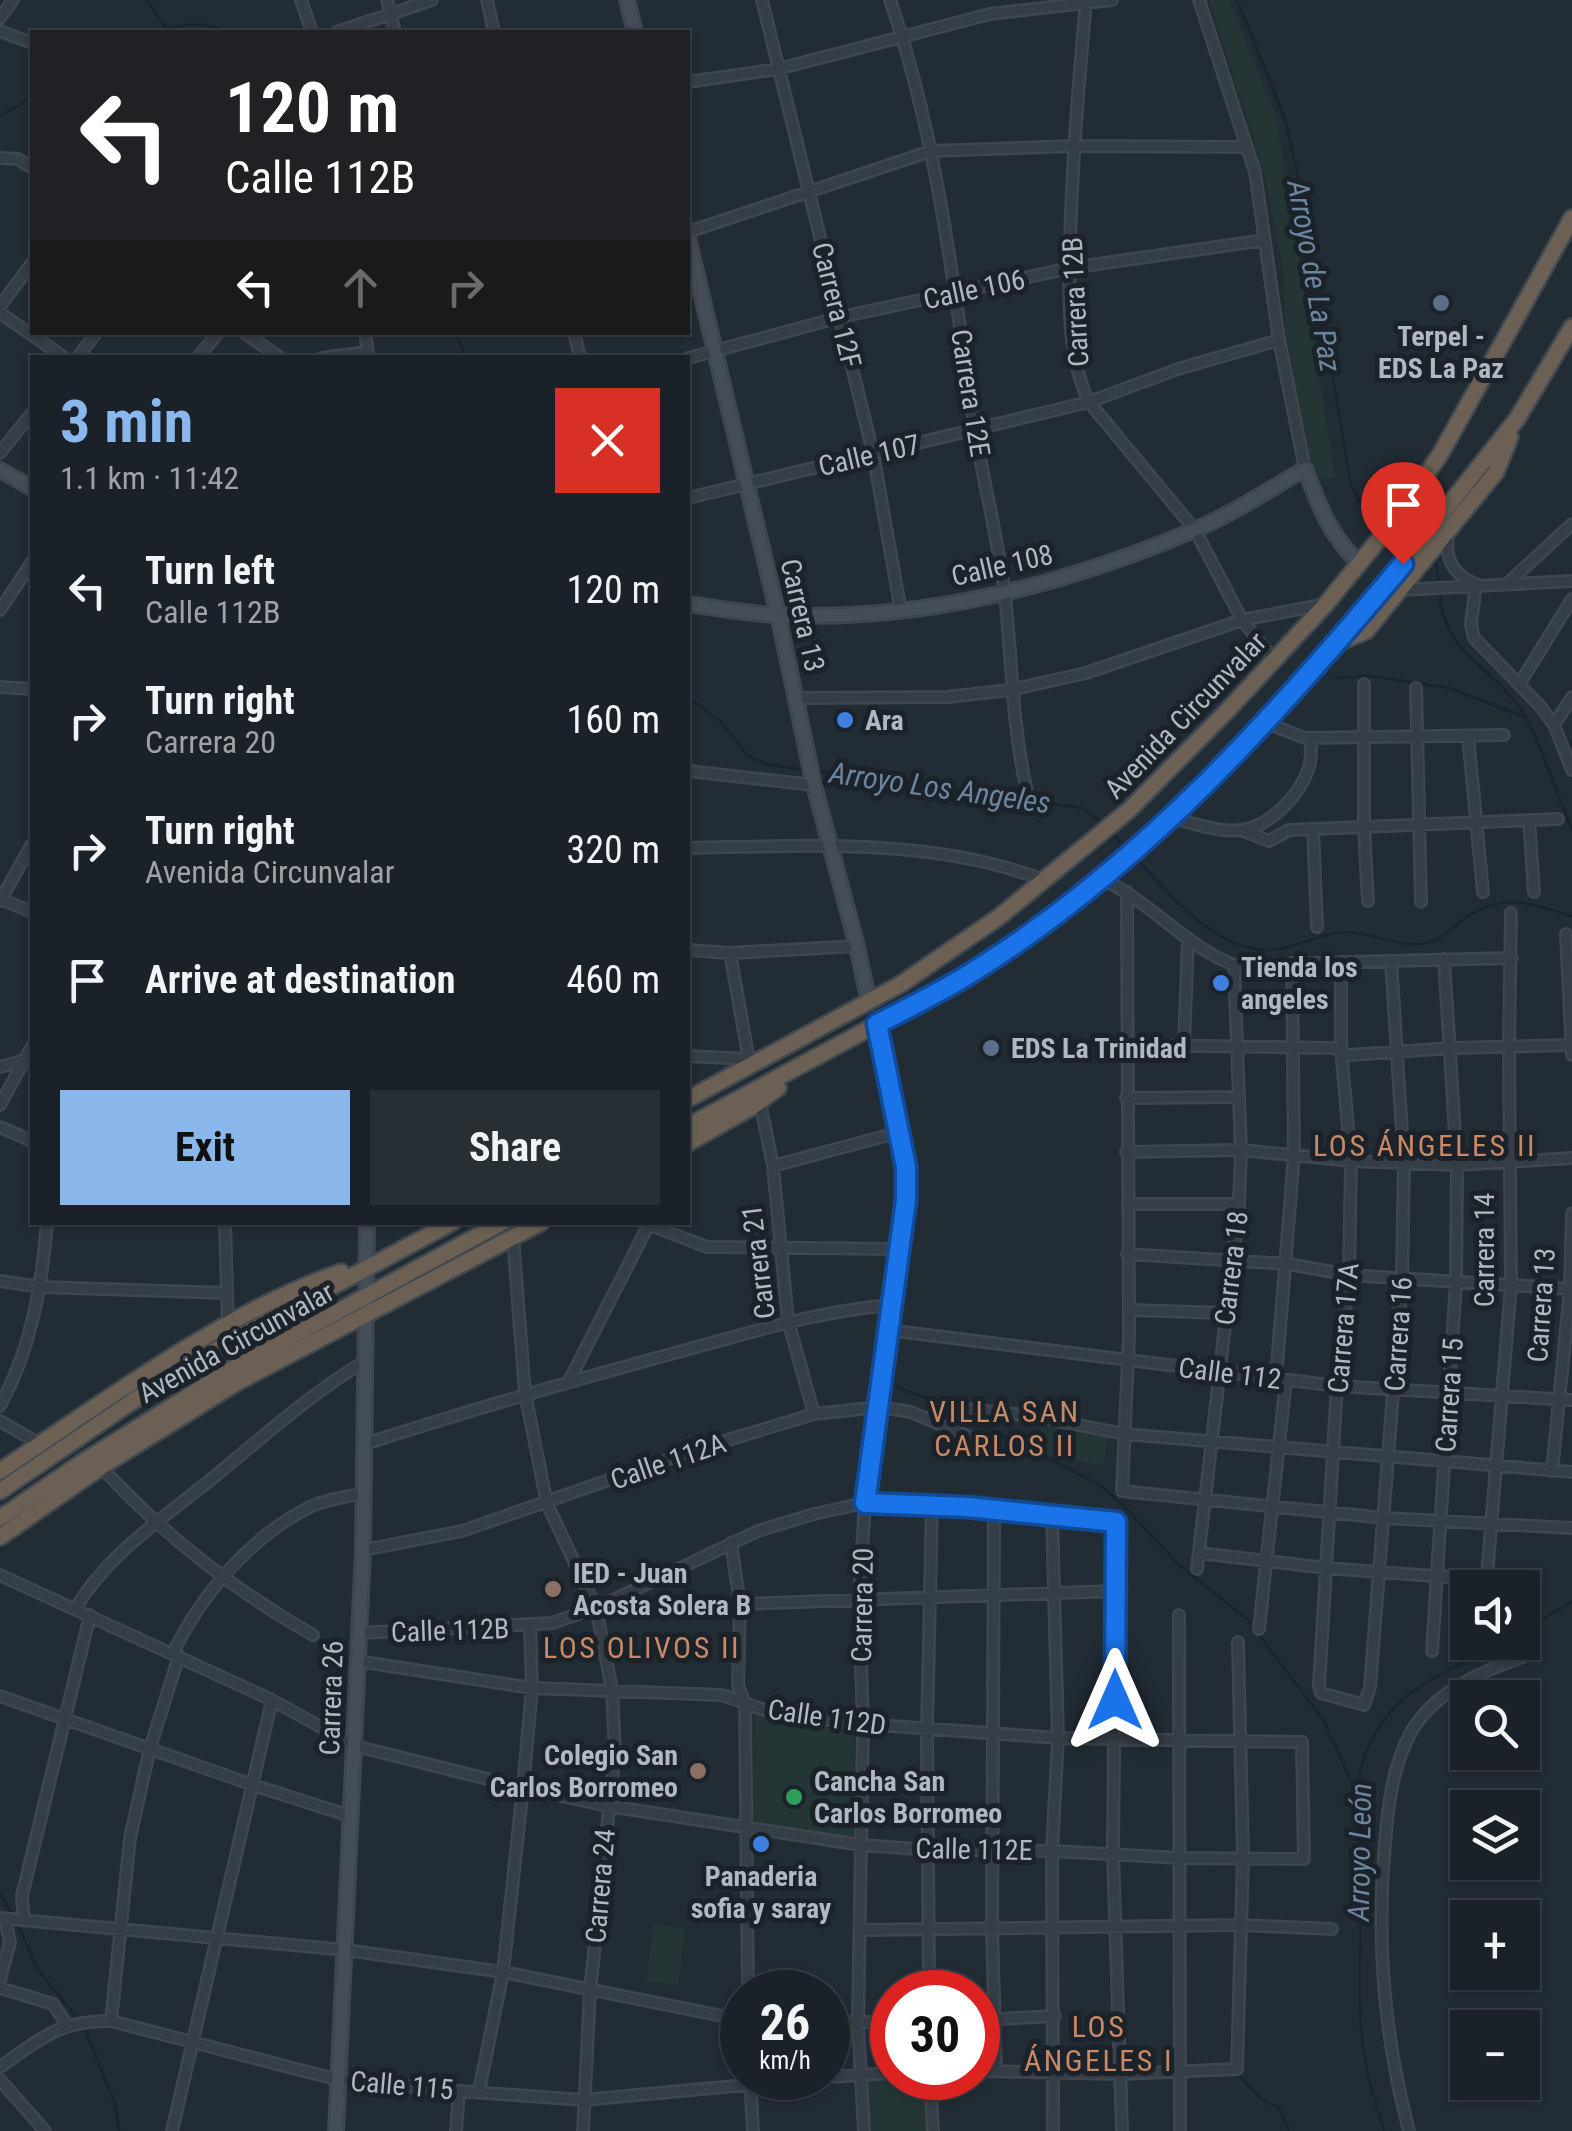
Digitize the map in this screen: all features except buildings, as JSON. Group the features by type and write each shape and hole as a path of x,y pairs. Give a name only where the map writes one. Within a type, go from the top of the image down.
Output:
{"highway":[{"name":"Avenida Circunvalar","path":"690,1098 749,1063 869,1003 999,916 1130,810 1326,604 1399,515 1441,453 1572,218"},
{"path":"1546,264 1572,239"},
{"name":"Avenida Circunvalar","path":"690,1125 972,973 1039,927 1157,829 1266,723 1409,568 1517,420 1572,327"},
{"path":"1430,541 1454,524 1496,472 1517,420"},
{"path":"1336,644 1366,631 1400,590 1409,568"},
{"path":"690,1141 760,1102 798,1069"},
{"name":"Avenida Circunvalar","path":"0,1491 136,1399 239,1336 447,1225"},
{"name":"Avenida Circunvalar","path":"0,1518 230,1370 367,1304 498,1225"},
{"path":"0,1538 101,1467 367,1304 537,1225"},
{"path":"0,1471 228,1326 312,1282 369,1266"}],"street":[{"path":"0,18 13,0"},
{"path":"301,0 311,30"},
{"path":"386,0 394,30"},
{"path":"343,30 432,0"},
{"path":"487,0 494,30"},
{"path":"627,0 634,30"},
{"name":"Carrera 12F","path":"762,0 841,316 901,612"},
{"name":"Carrera 12E","path":"890,0 931,152 1004,595 1017,750 1027,791"},
{"path":"987,0 990,14"},
{"path":"690,82 778,69 990,14 1112,0"},
{"path":"1199,0 1255,172 1279,340 1305,469 1337,542 1360,564"},
{"name":"Carrera 12B","path":"1086,1 1074,146 1072,354 1088,402 1196,530 1242,620 1274,660"},
{"path":"0,31 30,42"},
{"path":"690,234 931,152 1074,146 1246,148"},
{"path":"0,158 18,159 30,167"},
{"name":"Calle 106","path":"690,357 841,316 1070,268 1265,240"},
{"name":"Carrera 13","path":"690,244 797,698 813,782 869,1003"},
{"path":"30,266 0,309 30,332"},
{"path":"34,335 61,355"},
{"path":"200,355 216,335"},
{"path":"247,335 272,355"},
{"name":"Calle 107","path":"690,498 1088,402 1178,369 1279,340"},
{"path":"0,453 30,416"},
{"name":"Calle 108","path":"690,604 778,615 901,612 1004,595 1196,530 1305,469"},
{"path":"0,470 30,487"},
{"path":"1454,524 1446,552 1462,578 1476,584"},
{"path":"1508,584 1572,524"},
{"path":"0,610 30,565"},
{"path":"1400,590 1572,581"},
{"path":"1476,584 1471,624 1474,638 1554,725 1572,770"},
{"path":"1520,684 1572,599"},
{"path":"797,698 947,696 1010,690 1086,673 1242,620 1326,604"},
{"path":"1364,684 1368,901"},
{"path":"0,687 30,689"},
{"path":"1416,688 1421,902"},
{"path":"1554,725 1572,697"},
{"path":"1266,723 1302,738 1504,734"},
{"path":"1468,736 1482,892"},
{"path":"1242,830 1281,809 1309,769 1311,738"},
{"path":"690,771 813,782"},
{"path":"1281,809 1289,830"},
{"path":"1169,817 1206,827 1242,830 1269,841 1289,830 1558,819"},
{"path":"1529,820 1534,892"},
{"path":"1313,829 1317,927"},
{"path":"690,848 830,846 938,853 1013,868 1044,880"},
{"path":"30,848 0,900 30,911"},
{"path":"1108,871 1124,890 1208,953 1234,965 1512,958"},
{"path":"1108,871 1124,890 1129,1310 1122,1491 1330,1514 1572,1528"},
{"name":"Carrera 14","path":"1488,1570 1511,1285 1512,912"},
{"path":"1566,934 1572,1055"},
{"path":"1184,1044 1188,938"},
{"path":"690,950 857,946"},
{"path":"690,1056 749,1063 730,952"},
{"name":"Carrera 15","path":"1432,1651 1456,1282 1458,1165 1444,960"},
{"name":"Carrera 16","path":"1364,1705 1370,1687 1402,1278 1404,1163 1391,961"},
{"name":"Carrera 17A","path":"1342,962 1341,1050 1351,1162 1348,1275 1319,1685 1322,1693 1364,1705"},
{"path":"1259,1629 1277,1448 1294,1156 1292,963"},
{"name":"Carrera 18","path":"1198,1569 1240,1204 1242,1150 1234,965"},
{"name":"Carrera 20","path":"864,2131 858,2023 862,1724 859,1600 865,1503 900,1249 906,1167 877,1024"},
{"path":"1126,1045 1292,1046 1341,1050 1350,1055 1572,1046"},
{"path":"0,1067 29,1058"},
{"path":"0,1105 29,1058"},
{"path":"1126,1098 1240,1097"},
{"name":"Carrera 21","path":"760,1102 772,1166 788,1321 814,1414"},
{"path":"0,1127 30,1140"},
{"path":"772,1166 900,1132"},
{"path":"1126,1152 1242,1150 1351,1162 1458,1165 1572,1158"},
{"path":"1128,1204 1240,1204"},
{"name":"Carrera 13","path":"1552,1470 1571,1289 1572,1214"},
{"path":"0,1406 21,1357 42,1287 47,1225"},
{"path":"225,1225 228,1326"},
{"path":"367,1225 369,1266"},
{"path":"569,1381 645,1225"},
{"path":"648,1225 707,1248 900,1249"},
{"name":"Carrera 24","path":"513,1238 525,1394 546,1504 596,1608 612,1688 615,1752 590,1991 583,2131"},
{"path":"1127,1254 1288,1264 1348,1275 1571,1289"},
{"name":"Carrera 26","path":"336,2131 363,1550 369,1266"},
{"path":"0,1281 42,1287 227,1294"},
{"path":"365,1444 569,1381 788,1321 846,1309 892,1305"},
{"path":"1129,1310 1225,1314"},
{"name":"Calle 112","path":"888,1330 1338,1386 1572,1400"},
{"path":"75,1609 98,1576 155,1520 210,1481 320,1389 367,1360"},
{"name":"Calle 112A","path":"363,1550 462,1531 695,1450 814,1414 879,1407 926,1416 972,1438"},
{"path":"948,1407 1033,1416 1124,1434 1572,1472"},
{"path":"0,1421 40,1444"},
{"path":"101,1467 132,1501 223,1577 313,1635"},
{"path":"111,2021 130,1838 150,1748 189,1619 223,1577 257,1544 313,1505 364,1493"},
{"name":"Calle 112B","path":"359,1633 552,1623 596,1608 731,1543 814,1514 865,1503 932,1505 1116,1522 1114,1591"},
{"path":"929,1970 932,1505"},
{"path":"993,1970 994,1510"},
{"path":"1052,1516 1058,1738 1052,1851 1053,2131"},
{"path":"731,1543 740,1604 738,1686 745,1704 748,1970"},
{"path":"1200,1553 1450,1579"},
{"name":"Calle 112E","path":"0,1575 272,1700 355,1746 522,1788 608,1806 861,1845 1304,1859"},
{"path":"740,1604 1114,1591 1113,1855 1122,2131"},
{"path":"24,1920 22,1896 90,1615"},
{"path":"1179,1615 1180,2131"},
{"path":"479,2091 503,1972 532,1688 530,1627"},
{"path":"1000,2071 1121,2074 1237,2068 1242,1857 1238,1642"},
{"path":"1410,2131 1384,2006 1381,1898 1388,1806 1400,1758 1412,1730 1428,1710 1456,1687 1517,1660"},
{"name":"Calle 112D","path":"358,1661 532,1688 612,1688 734,1696 745,1704 776,1714 862,1724 1058,1738 1302,1742 1304,1859"},
{"path":"0,1696 252,1786 350,1816"},
{"path":"172,2131 272,1700"},
{"path":"0,1980 10,1942 5,1919 346,1950 503,1972 720,2016"},
{"path":"861,1930 1240,1925 1332,1929"},
{"path":"0,1988 54,2004 69,2024"},
{"path":"1000,2019 1054,2016"},
{"name":"Calle 115","path":"0,2067 69,2024 111,2021 339,2080 583,2100 720,2084"},
{"path":"850,2023 870,2023"},
{"name":"Calle 115","path":"850,2075 870,2074"},
{"path":"0,2080 46,2131"},
{"path":"456,2131 459,2091"},
{"path":"751,2100 753,2131"},
{"path":"931,2100 933,2131"}],"shaded area":[{"path":"1209,0 1229,0 1275,115 1336,479 1315,476 1311,470 1285,335 1283,268 1264,173"},
{"path":"1041,1424 1108,1437 1103,1466 1035,1452"},
{"path":"755,1714 783,1724 855,1730 853,1837 752,1822"},
{"path":"653,1924 685,1928 678,1985 646,1981"},
{"path":"868,2081 870,2100 924,2100 926,2131 871,2131"}],"waterway":[{"path":"147,0 166,28"},
{"name":"Arroyo de La Paz","path":"1237,0 1285,119 1351,485 1361,504 1386,523"},
{"name":"Arroyo Los Angeles","path":"161,30 190,25 221,30"},
{"name":"Arroyo Los Angeles","path":"0,116 30,99"},
{"name":"Arroyo Los Angeles","path":"456,335 465,355"},
{"name":"Arroyo de La Paz","path":"1397,530 1411,540"},
{"name":"Arroyo Los Angeles","path":"1431,560 1436,565 1439,585"},
{"name":"Arroyo Los Angeles","path":"1440,593 1450,632 1525,716 1572,830"},
{"path":"1336,678 1371,676 1449,688 1523,716"},
{"name":"Arroyo Los Angeles","path":"690,699 721,722 748,756 766,764 804,770"},
{"name":"Arroyo Los Angeles","path":"817,771 1082,808 1101,822"},
{"name":"Arroyo Los Angeles","path":"1110,832 1126,848"},
{"name":"Arroyo Los Angeles","path":"1135,857 1194,917 1212,931 1249,948 1279,949 1343,932 1405,944 1426,943 1478,910 1505,903 1530,904 1572,916"},
{"path":"893,1386 926,1398 1100,1485 1124,1506 1178,1564 1247,1619 1324,1721 1356,1792"},
{"name":"Arroyo León","path":"1540,1621 1572,1601"},
{"name":"Arroyo León","path":"1384,2131 1368,2073 1360,2018 1362,1874 1358,1799 1362,1764 1390,1712 1419,1687 1470,1660"},
{"path":"0,1894 15,1918"},
{"path":"18,1925 38,1970 78,2019"},
{"path":"83,2025 115,2103 119,2131"},
{"path":"1238,2074 1261,2099 1279,2108 1289,2131"}],"place":[{"name":"Terpel - EDS La Paz","path":"1441,303"},
{"name":"Ara","path":"845,720"},
{"name":"Tienda los angeles","path":"1221,983"},
{"name":"EDS La Trinidad","path":"991,1048"},
{"name":"IED - Juan Acosta Solera B","path":"553,1589"},
{"name":"Colegio San Carlos Borromeo","path":"698,1771"},
{"name":"Cancha San Carlos Borromeo","path":"794,1797"},
{"name":"Panaderia sofia y saray","path":"761,1844"}],"district":[{"name":"LOS ÁNGELES II","path":"1425,1146"},
{"name":"VILLA SAN CARLOS II","path":"1005,1429"},
{"name":"LOS OLIVOS II","path":"642,1648"},
{"name":"LOS ÁNGELES I","path":"1099,2044"}],"route":[{"path":"1115,1700 1116,1522 967,1507 865,1503 906,1200 906,1167 877,1024 972,973 1039,927 1157,829 1266,723 1403,564"}]}
